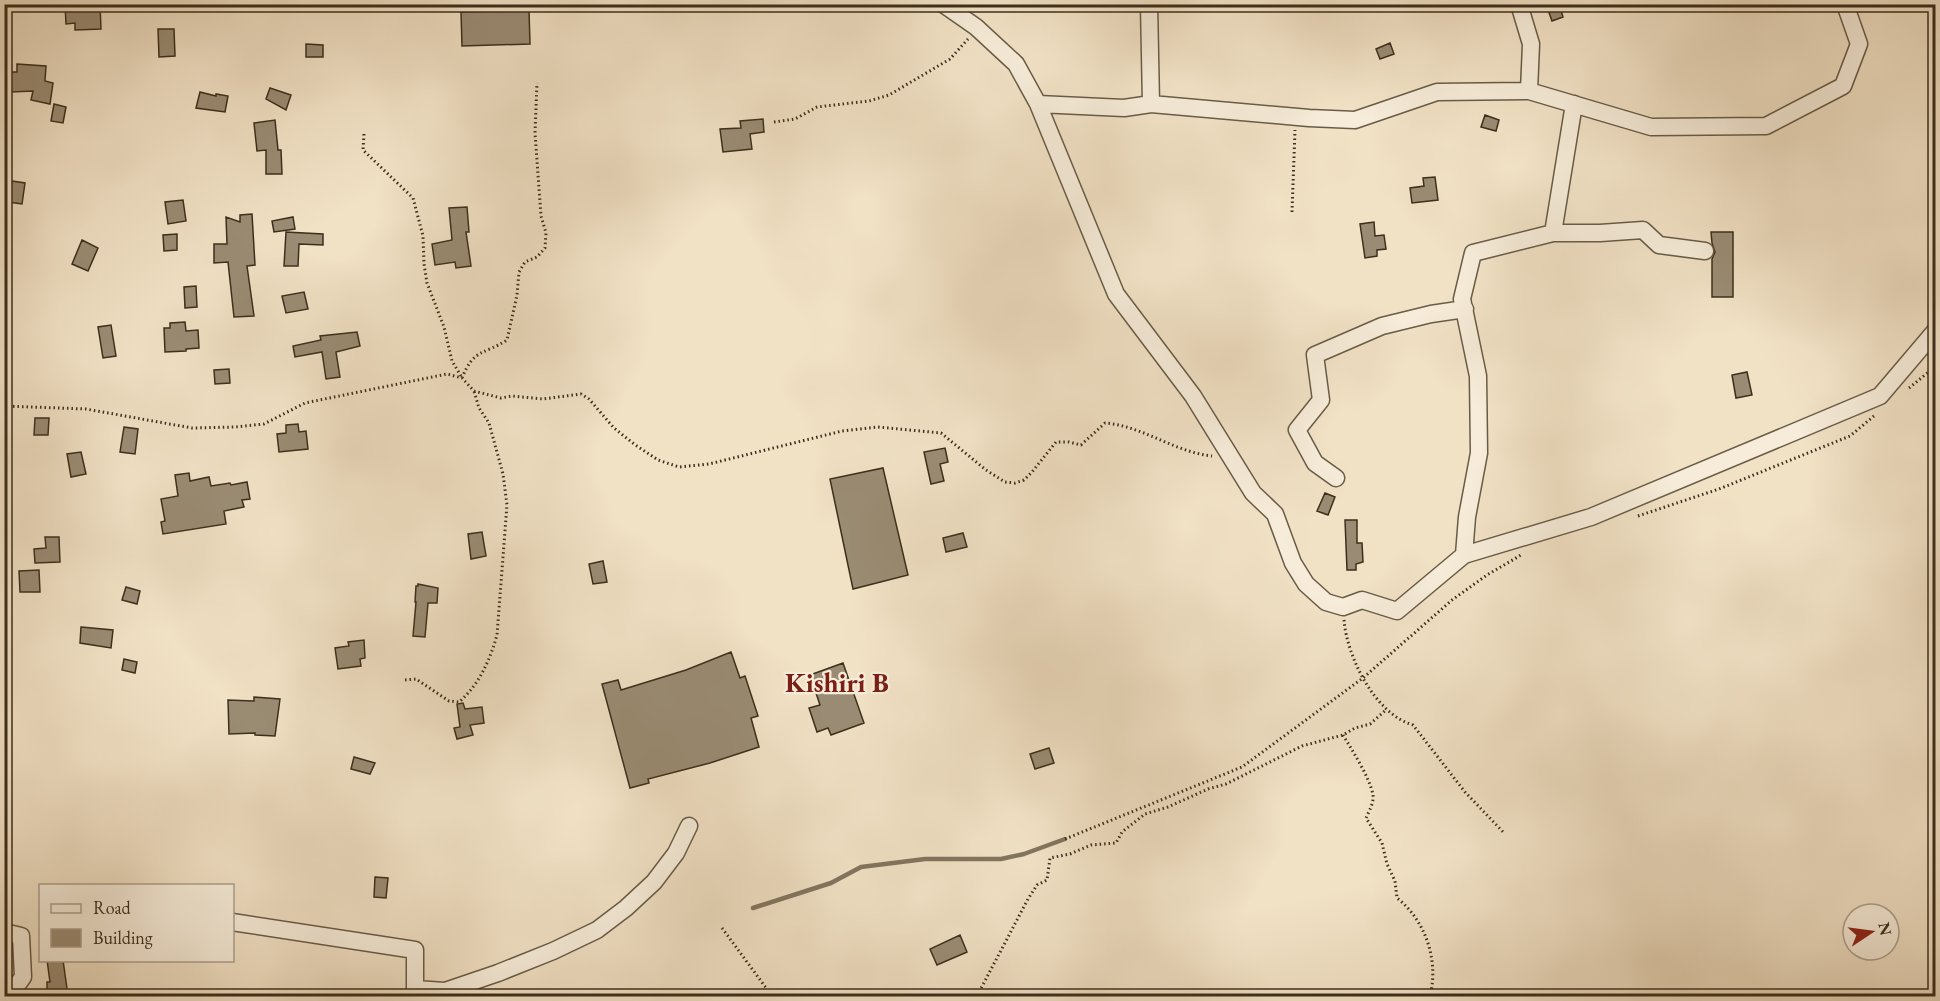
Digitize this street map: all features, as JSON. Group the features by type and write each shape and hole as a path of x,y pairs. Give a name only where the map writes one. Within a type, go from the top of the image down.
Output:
{"street":[{"path":"943,4 976,27 1016,64 1038,104 1116,294 1193,396 1253,493 1275,514 1293,563 1306,584 1326,602 1343,607 1362,600 1397,611 1464,555 1592,517 1880,396 1935,330"},
{"path":"1149,4 1151,104"},
{"path":"1519,4 1531,44 1529,91"},
{"path":"1038,104 1124,108 1151,104 1355,120 1437,92 1529,91 1651,127 1766,126 1843,86 1859,44 1845,4"},
{"path":"1553,233 1574,104"},
{"path":"1464,555 1467,517 1479,453 1478,376 1462,299 1473,253 1553,233 1643,230 1659,245 1705,251"},
{"path":"1336,478 1315,463 1297,430 1321,400 1315,355 1382,326 1431,314 1465,309"},
{"path":"234,922 415,950 415,993 445,991 553,951 597,930 626,908 654,882 676,854 689,826"},
{"path":"4,932 21,936 23,977 9,996"}],"path":[{"path":"774,122 795,119 817,107 868,101 889,95 950,59 964,45 976,27"},
{"path":"462,378 468,362 483,351 507,340 516,304 519,272 525,262 537,257 545,248 546,233 541,216 535,133 537,83"},
{"path":"1292,212 1295,117"},
{"path":"364,134 363,150 413,198 423,236 424,264 428,283 444,327 452,361 462,378 474,391 479,408 489,423 503,474 507,505 497,635 492,652 472,691 459,702 449,701 416,679 405,680"},
{"path":"1908,388 1935,366"},
{"path":"4,406 86,409 192,428 235,427 264,424 304,403 376,387 447,374 462,378"},
{"path":"474,391 501,399 512,396 543,399 581,394 589,399 614,428 634,444 658,460 679,467 709,464 842,431 878,427 941,433 986,470 1005,482 1015,483 1024,480 1056,442 1081,445 1106,423 1122,424 1197,454 1231,458"},
{"path":"1628,519 1719,489 1850,436 1881,410"},
{"path":"1065,839 1242,768 1363,678 1452,600 1487,575 1527,552"},
{"path":"1343,607 1348,646 1363,678 1386,710 1402,722 1413,725 1465,792 1505,834"},
{"path":"977,996 1028,899 1037,885 1047,880 1050,858 1070,854 1091,845 1116,843 1122,832 1145,814 1226,784 1302,746 1343,735 1355,728 1370,724 1386,710"},
{"path":"1343,735 1373,795 1372,805 1366,818 1382,843 1387,864 1395,881 1397,898 1416,918 1429,946 1433,962 1433,985 1430,996"},
{"path":"722,928 772,996"}],"building":[{"path":"65,4 100,4 101,29 75,30 75,23 66,24"},
{"path":"1546,4 1559,4 1563,17 1552,21"},
{"path":"529,10 530,44 462,46 461,12"},
{"path":"158,29 174,29 175,56 159,57"},
{"path":"1390,43 1394,54 1380,59 1376,49"},
{"path":"306,44 323,45 323,57 306,57"},
{"path":"17,64 46,66 45,81 53,83 50,104 31,100 33,91 11,92 11,72 17,72"},
{"path":"270,88 291,95 286,110 266,99"},
{"path":"200,92 228,96 225,112 196,108"},
{"path":"54,104 66,107 63,123 51,121"},
{"path":"1485,115 1499,120 1496,131 1481,127"},
{"path":"763,119 764,132 750,134 752,149 723,152 720,129 741,128 740,121"},
{"path":"275,120 278,150 281,150 282,174 266,174 266,150 257,151 254,123"},
{"path":"1435,177 1438,200 1412,203 1410,188 1424,186 1423,178"},
{"path":"12,181 25,183 22,204 8,202"},
{"path":"183,200 186,221 168,224 165,202"},
{"path":"467,207 469,232 466,232 471,266 456,268 455,262 435,265 432,244 452,240 449,208"},
{"path":"252,214 255,265 247,266 254,316 234,317 228,262 214,263 214,244 227,244 226,217 240,222 240,215"},
{"path":"293,217 295,229 274,232 272,221"},
{"path":"1374,222 1375,236 1384,235 1386,249 1377,250 1377,256 1365,258 1360,224"},
{"path":"286,232 323,234 323,245 299,244 298,266 284,266"},
{"path":"1711,232 1733,232 1733,297 1712,297 1712,259 1715,252"},
{"path":"177,234 177,250 164,251 163,235"},
{"path":"82,240 98,248 88,271 72,264"},
{"path":"196,286 197,307 185,308 184,287"},
{"path":"304,292 308,309 286,313 282,296"},
{"path":"185,322 186,331 198,330 199,348 165,352 164,328 170,328 170,323"},
{"path":"111,325 116,356 103,358 98,327"},
{"path":"357,332 360,346 336,352 340,377 326,379 322,352 295,357 293,346 321,340 320,336"},
{"path":"229,369 230,383 215,384 214,370"},
{"path":"1747,372 1752,395 1736,398 1732,375"},
{"path":"35,418 49,418 48,435 34,435"},
{"path":"298,424 299,432 306,431 308,449 279,452 277,434 286,433 286,425"},
{"path":"124,427 138,429 135,454 120,452"},
{"path":"945,448 948,462 940,464 944,481 931,484 924,452"},
{"path":"81,452 86,474 71,477 67,454"},
{"path":"883,468 908,575 853,589 830,479"},
{"path":"189,473 190,481 209,477 211,486 247,482 250,499 242,500 244,507 224,511 226,524 163,534 161,522 165,521 161,499 178,496 175,475"},
{"path":"1325,493 1335,497 1328,515 1317,511"},
{"path":"1345,520 1357,520 1357,543 1362,543 1363,562 1356,564 1356,570 1347,570"},
{"path":"482,532 486,556 471,559 468,534"},
{"path":"963,533 967,547 946,552 943,538"},
{"path":"45,537 59,537 60,562 35,563 34,549 46,548"},
{"path":"603,561 607,582 593,584 589,564"},
{"path":"39,570 40,592 20,592 19,571"},
{"path":"418,584 438,588 437,603 428,603 425,637 413,636"},
{"path":"126,587 140,591 137,604 122,600"},
{"path":"81,627 113,630 111,648 80,643"},
{"path":"364,640 365,658 360,659 361,666 338,669 335,648 349,646 348,642"},
{"path":"731,652 740,678 745,676 758,716 751,718 759,747 710,763 648,779 649,783 630,788 602,684 618,680 621,690 686,670"},
{"path":"124,659 137,662 135,673 122,670"},
{"path":"843,663 864,723 831,735 828,728 817,732 809,708 820,705 810,675"},
{"path":"254,697 280,699 275,736 255,735 255,733 229,734 228,700 254,701"},
{"path":"463,703 465,709 482,707 484,723 470,725 473,735 457,739 454,728 460,727 457,704"},
{"path":"1049,748 1054,763 1035,769 1030,754"},
{"path":"354,757 375,763 370,774 351,769"},
{"path":"375,877 388,878 386,898 374,897"},
{"path":"960,935 967,952 937,965 930,949"},
{"path":"47,962 63,962 68,996 47,996 47,982 50,982"}],"waterway":[{"path":"753,908 831,883 861,867 925,859 1001,859 1024,854 1065,839"}],"district":[{"name":"Kishiri B","path":"837,682"}]}
